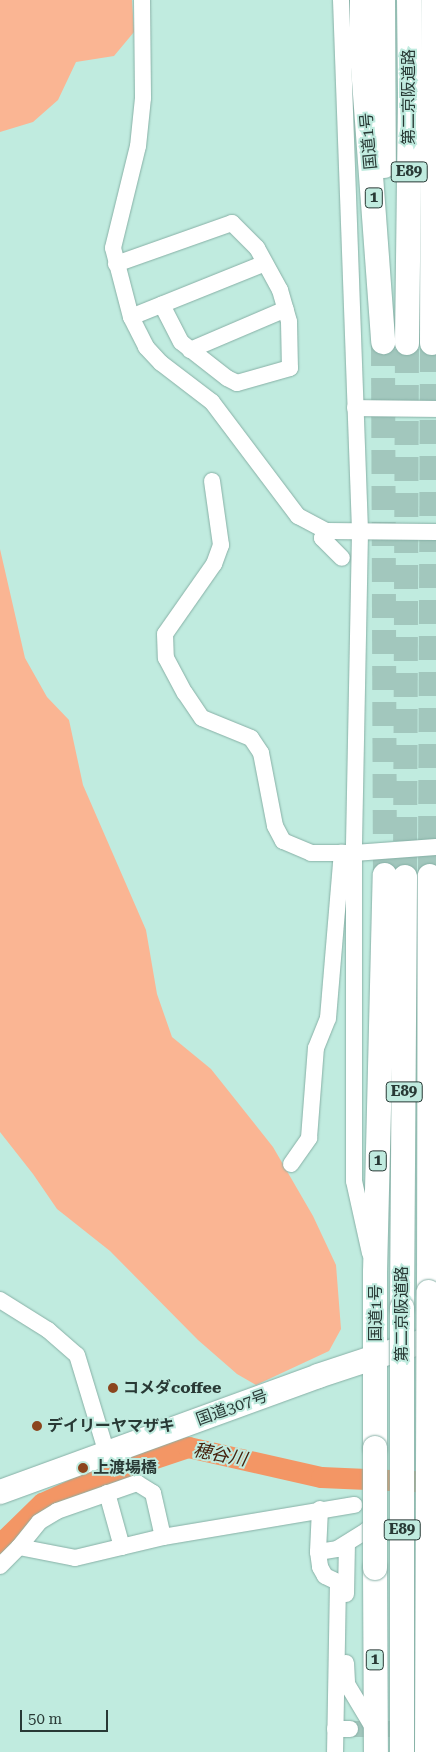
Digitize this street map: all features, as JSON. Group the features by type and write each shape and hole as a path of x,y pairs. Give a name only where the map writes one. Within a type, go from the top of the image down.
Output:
{"highway":[{"name":"国道1号","path":"362,0 362,53 383,342"},
{"path":"375,215 386,158 383,0"},
{"name":"第二京阪道路","path":"407,343 410,94 409,0"},
{"name":"第二京阪道路","path":"432,343 433,0"},
{"name":"国道1号","path":"375,1741 375,1272 395,876"},
{"name":"第二京阪道路","path":"395,876 402,1308 402,1752"},
{"name":"第二京阪道路","path":"427,1752 430,876"},
{"name":"国道307号","path":"0,1492 318,1376 436,1337"}],"street":[{"path":"142,0 143,98 139,137 131,183 113,248 132,317 146,347 161,363 212,402 298,516 326,531 436,532"},
{"path":"341,0 360,532 348,853 354,1181 375,1272"},
{"path":"116,264 232,222 257,248 280,290 289,322 290,368 237,383 227,378 181,342 162,305"},
{"path":"132,317 266,263"},
{"path":"190,350 286,309"},
{"path":"355,408 436,409"},
{"path":"212,481 221,546 214,564 165,634 166,658 185,694 202,718 251,738 260,753 275,826 283,841 310,853 348,853 436,847"},
{"path":"326,531 322,538 342,558"},
{"path":"291,1164 308,1138 316,1048 328,1018 348,853"},
{"path":"0,1300 48,1330 77,1355 107,1454"},
{"path":"0,1566 39,1522 57,1511 137,1483 153,1493 164,1537"},
{"path":"107,1493 122,1547"},
{"path":"18,1546 75,1558 164,1537 320,1509 354,1505"},
{"path":"320,1509 318,1552 320,1568 325,1576 338,1582 343,1729 335,1752"},
{"path":"318,1552 337,1549 367,1530 436,1525"},
{"path":"347,1544 347,1684 375,1741"}],"shaded area":[{"path":"0,0 132,0 134,32 114,56 76,62 58,100 33,122 0,132"},
{"path":"0,549 25,658 47,697 69,720 83,785 146,930 157,994 172,1037 211,1069 273,1147 313,1216 336,1265 341,1329 329,1351 256,1385 237,1374 198,1340 110,1251 57,1209 33,1174 0,1132"}],"waterway":[{"name":"穂谷川","path":"0,1544 42,1503 104,1475 188,1447 321,1477 436,1482"}],"tunnel":[{"path":"383,342 385,875"},
{"path":"405,877 407,343"},
{"path":"430,876 432,343"},
{"path":"350,1729 411,1729"}],"place":[{"name":"コメダcoffee","path":"113,1388"},
{"name":"デイリーヤマザキ","path":"37,1426"},
{"name":"上渡場橋","path":"83,1468"}]}
